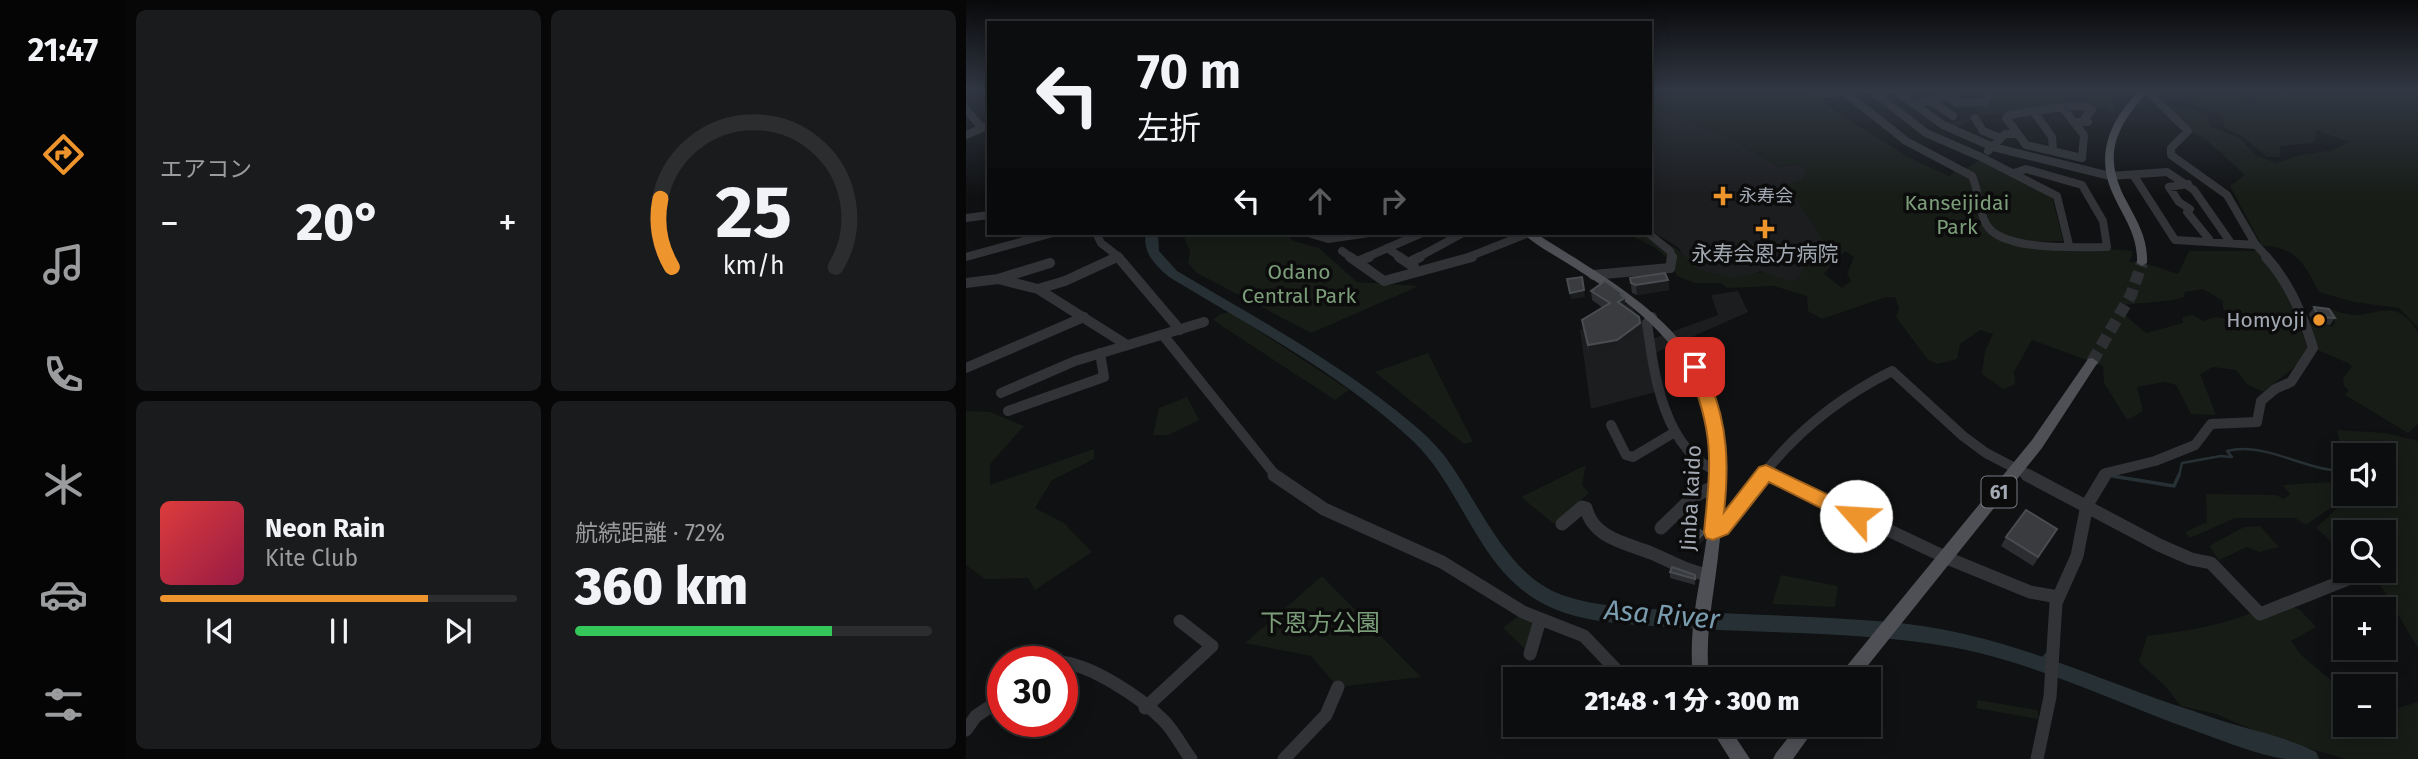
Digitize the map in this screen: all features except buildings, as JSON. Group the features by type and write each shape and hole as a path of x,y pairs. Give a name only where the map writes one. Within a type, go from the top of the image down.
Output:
{"main road":[{"path":"2116,125 2110,150 2110,176 2139,230 2144,251 2142,263"},
{"name":"Jinba kaido","path":"1532,235 1653,317 1688,356 1703,383 1715,422 1718,478 1699,647 1700,667"},
{"name":"61","path":"1857,667 2018,469 2058,416 2092,362"},
{"path":"1725,737 1741,759"},
{"path":"1782,759 1800,737"}],"street":[{"path":"1887,125 1906,141 1972,176 1986,225 1995,234 2018,242 2107,247 2103,221 2082,185 2026,169 2014,173"},
{"path":"1916,125 1926,133 1981,157 2057,196 2069,245"},
{"path":"1944,125 1993,147 2110,176 2167,172 2188,184 2210,209 2231,243"},
{"path":"1981,125 2001,138"},
{"path":"2011,125 2026,145 2083,157 2084,135 2077,125"},
{"path":"2044,125 2052,137 2053,151"},
{"path":"2037,759 2050,697 2058,597 2077,556 2090,507 2106,473 2155,461 2195,444 2211,424 2257,422 2261,401 2294,379 2312,348 2312,340 2280,272 2256,244 2227,195 2171,155 2171,148 2188,131 2182,125"},
{"path":"966,135 985,127"},
{"path":"1906,141 1926,133"},
{"path":"1981,157 2005,134 2016,134"},
{"path":"2134,176 2175,240 2209,239 2256,244"},
{"path":"2188,184 2169,187 2179,202 2190,209 2187,212 2209,239"},
{"path":"966,218 987,215"},
{"path":"966,257 1046,235"},
{"path":"1097,235 1101,243 1118,256 1180,330"},
{"path":"1317,235 1328,239 1355,235"},
{"path":"1357,262 1417,235"},
{"path":"1408,262 1459,235"},
{"path":"1342,251 1384,281 1478,255 1524,235"},
{"path":"1593,275 1670,268 1673,261 1670,251 1650,235"},
{"path":"1387,248 1420,271"},
{"path":"1038,289 1073,278 1118,256"},
{"path":"966,283 998,279 1050,263"},
{"path":"998,279 1038,289 1128,345"},
{"path":"966,368 1084,317"},
{"path":"1653,317 1647,327 1659,388 1675,432 1704,467 1718,478 1685,502 1661,528"},
{"path":"1001,393 1050,369 1204,322"},
{"path":"1163,335 1275,477 1324,509 1442,562 1540,620 1584,636 1614,667"},
{"path":"1008,411 1104,377 1100,353"},
{"path":"1713,532 1721,528 1745,502 1766,472 1799,437 1854,393 1892,372 1963,436 1986,453 2180,555 2217,566 2260,614 2338,583"},
{"path":"1611,425 1626,455 1633,457 1675,432"},
{"path":"1766,472 1947,558 2030,592 2058,597"},
{"path":"1562,524 1582,507 1587,508 1589,520 1618,543 1651,553 1683,570 1708,576"},
{"path":"1530,654 1540,620"},
{"path":"1145,708 1212,646 1180,621"},
{"path":"1078,665 1098,675 1161,719 1191,759"},
{"path":"1283,759 1326,715 1338,687"},
{"path":"966,730 971,714 987,706"}],"shaded area":[{"name":"永寿会","path":"1652,125 1700,125 1717,131 1779,167 1801,164 1807,172 1802,180 1789,185 1846,250 1822,273 1795,286 1760,271 1748,278 1730,280 1690,273 1679,248 1652,231"},
{"path":"1738,291 1748,312 1651,355 1656,392 1591,409 1580,330 1628,303 1643,321 1649,340 1718,315 1711,295"}],"green space":[{"name":"Kanseijidai Park","path":"1700,125 1857,125 1910,158 1949,176 1958,169 1972,176 1986,225 2009,241 2133,251 2129,262 2141,262 2178,274 2189,251 2259,251 2280,274 2308,349 2297,365 2263,392 2247,384 2236,370 2213,367 2200,374 2216,415 2191,414 2176,385 2164,382 2137,387 2143,411 2127,420 2104,383 2103,366 2032,340 2014,372 2015,384 2003,389 1982,374 1985,351 1993,334 1980,330 1960,344 1957,359 1938,364 1928,360 1896,317 1899,308 1895,297 1886,297 1822,319 1808,311 1807,296 1774,286 1727,288 1721,283 1695,283 1677,276 1662,253 1629,235 1647,235 1665,242 1677,249 1699,270 1734,278 1762,272 1789,281 1798,279 1803,270 1803,251 1822,239 1788,185 1802,180 1806,172 1801,164 1779,167 1717,131","holes":["1843,250 1854,257 1847,274 1851,281 1842,288 1824,274","2203,289 2223,301 2223,308 2231,319 2216,317 2203,321 2193,315 2182,317 2183,323 2146,333 2120,311 2125,305 2173,300 2184,297 2185,292"]},
{"path":"2179,125 2210,125 2239,138 2257,156 2276,163 2300,155 2333,150 2349,142 2316,130 2315,143 2280,146 2280,157 2267,157 2243,137 2224,125 2418,125 2418,328 2399,308 2354,302 2319,292 2304,266 2291,253 2262,246 2230,186 2245,175 2204,138"},
{"path":"1981,159 2052,196 2063,241 2019,241 1991,228 1976,178 1964,170"},
{"name":"Odano Central Park","path":"1183,235 1286,235 1294,241 1319,248 1357,282 1419,286 1311,333 1197,273 1188,263 1190,251"},
{"path":"2326,307 2355,315 2396,311 2407,318 2418,332 2418,424 2408,433 2345,395 2349,390 2344,386 2343,378 2352,367 2350,364 2313,348 2306,324 2334,326 2335,321"},
{"path":"1230,312 1349,390 1335,400 1213,320 1220,314"},
{"path":"1428,353 1473,442 1464,444 1375,372"},
{"path":"1187,397 1199,420 1168,435 1153,435 1159,408"},
{"path":"966,411 990,412 1024,426 990,464 990,485 1094,449 1094,459 1052,480 1035,508 1064,523 1092,552 1035,590 1028,578 985,579 966,565"},
{"path":"2337,430 2386,433 2418,441 2418,648 2396,611 2396,597 2388,597 2379,583 2396,583 2396,520 2333,520 2333,543 2316,528 2340,506 2396,506 2396,443 2340,443"},
{"path":"1586,465 1582,485 1589,493 1554,524 1521,497"},
{"path":"2329,482 2333,487 2333,506 2306,525 2295,518 2235,518 2190,538 2185,532 2207,522 2206,494 2276,495 2284,499 2290,494 2283,485"},
{"path":"2260,526 2279,547 2259,552 2247,547 2219,560 2209,546 2244,527"},
{"path":"1781,575 1838,586 1835,607 1772,604"},
{"name":"下恩方公園","path":"1322,576 1421,677 1338,687 1311,656 1245,643"},
{"path":"2275,602 2299,609 2316,627 2291,641 2301,655 2333,682 2333,737 2396,737 2396,708 2418,702 2418,759 2345,759 2265,735 2216,714 2181,706 2165,686 2139,662 2147,636 2213,625"},
{"path":"1523,612 1540,620 1530,654 1503,628"},
{"path":"1978,700 2037,710 2039,719 1976,708"}],"waterway":[{"name":"Asa River","path":"1152,235 1153,251 1173,274 1331,371 1362,392 1420,439 1452,478 1511,568 1528,585 1549,598 1590,611 1620,615 1857,628 1954,639 2018,656 2174,714 2309,759"},
{"path":"2179,476 2182,463 2221,456 2232,457 2227,451 2240,449 2267,452 2332,470"},
{"path":"2112,476 2174,486 2179,475"},
{"path":"2038,664 2048,653"}],"tunnel":[{"path":"2092,362 2131,295 2142,263"}],"place":[{"name":"永寿会","path":"1723,196"},
{"name":"永寿会恩方病院","path":"1765,229"},
{"name":"Homyoji","path":"2319,320"}],"route":[{"path":"1695,367 1711,405 1719,445 1713,532 1721,528 1745,502 1766,472 1856,516"}]}
